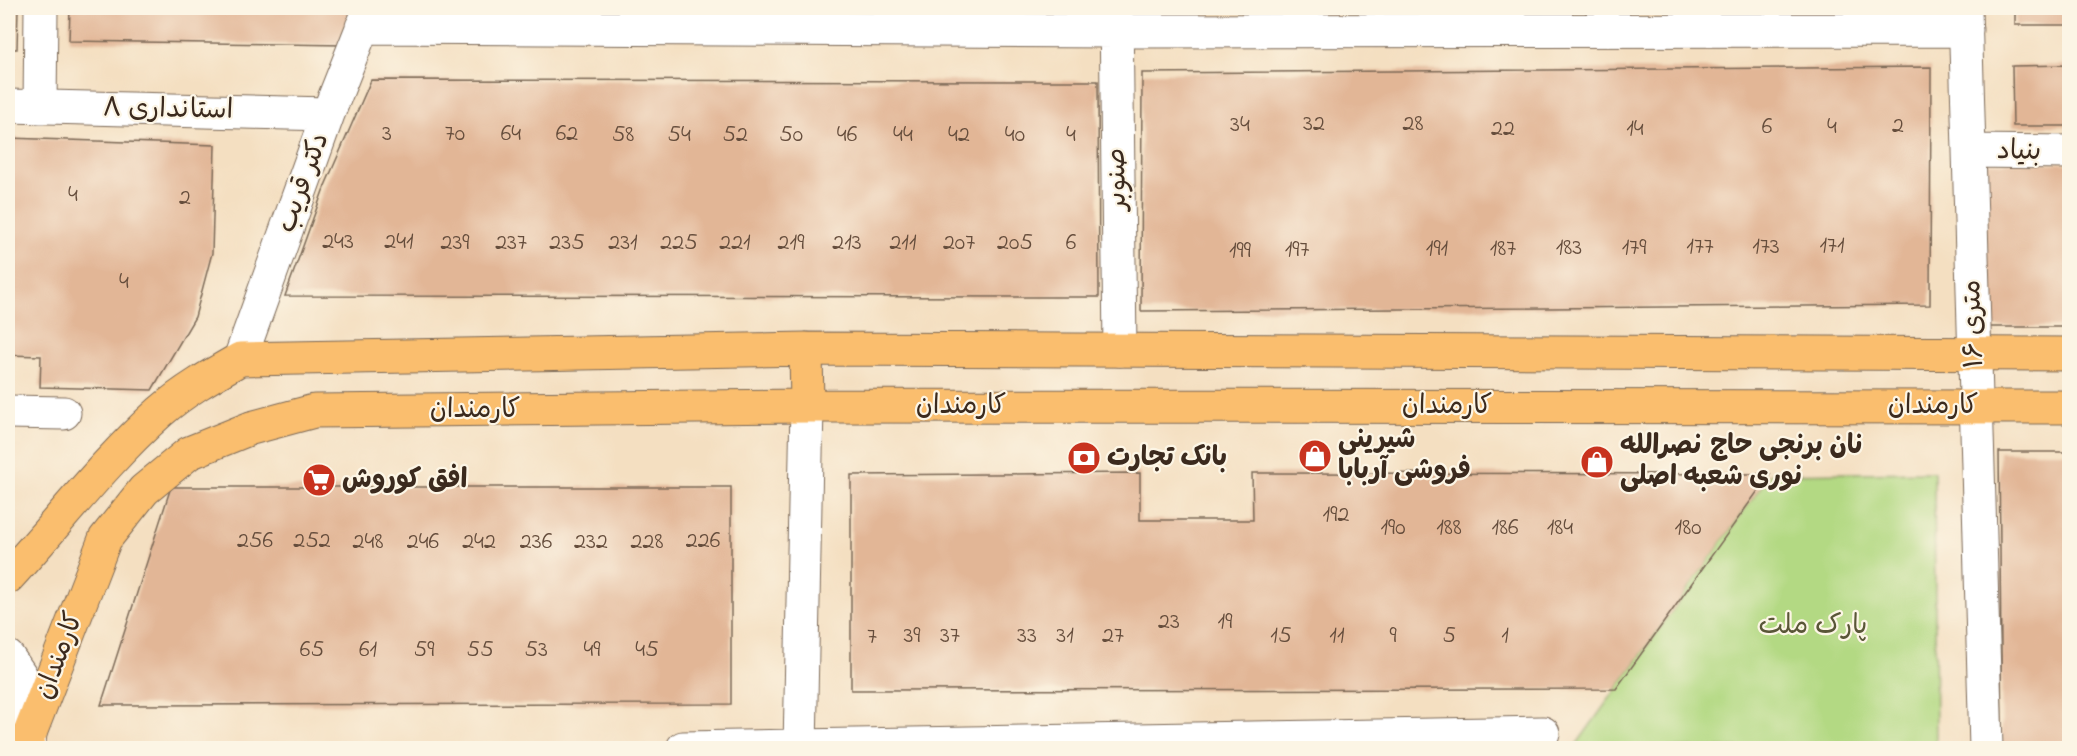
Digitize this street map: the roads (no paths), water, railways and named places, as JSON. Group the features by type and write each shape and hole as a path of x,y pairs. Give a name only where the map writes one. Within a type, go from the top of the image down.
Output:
{"main road":[{"name":"کارمندان","path":"8,577 118,453 161,411 195,386 240,359 806,349 2070,354"},
{"path":"806,349 807,406"},
{"name":"کارمندان","path":"29,741 105,539 144,490 189,453 251,428 314,411 807,406 2070,407"}],"street":[{"path":"40,107 41,8"},
{"path":"366,17 1965,19"},
{"name":"دکتر قریب","path":"240,359 328,114 366,17"},
{"name":"صنوبر","path":"1116,19 1120,350"},
{"name":"۱۶ متری","path":"1965,19 1986,748"},
{"name":"استانداری ۸","path":"8,106 328,114"},
{"name":"بنیاد","path":"1969,151 2070,152"},
{"path":"800,748 807,406"},
{"path":"8,412 64,413"},
{"path":"8,657 21,676 29,741"},
{"path":"683,748 800,748 1543,733"}],"place":[{"name":"شیرینی فروشی آربابا","path":"1315,456"},
{"name":"بانک تجارت","path":"1084,458"},
{"name":"نان برنجی حاج نصرالله نوری شعبه اصلی","path":"1597,462"},
{"name":"افق کوروش","path":"319,480"}],"park label":[{"name":"پارک ملت","path":"1813,626"}]}
